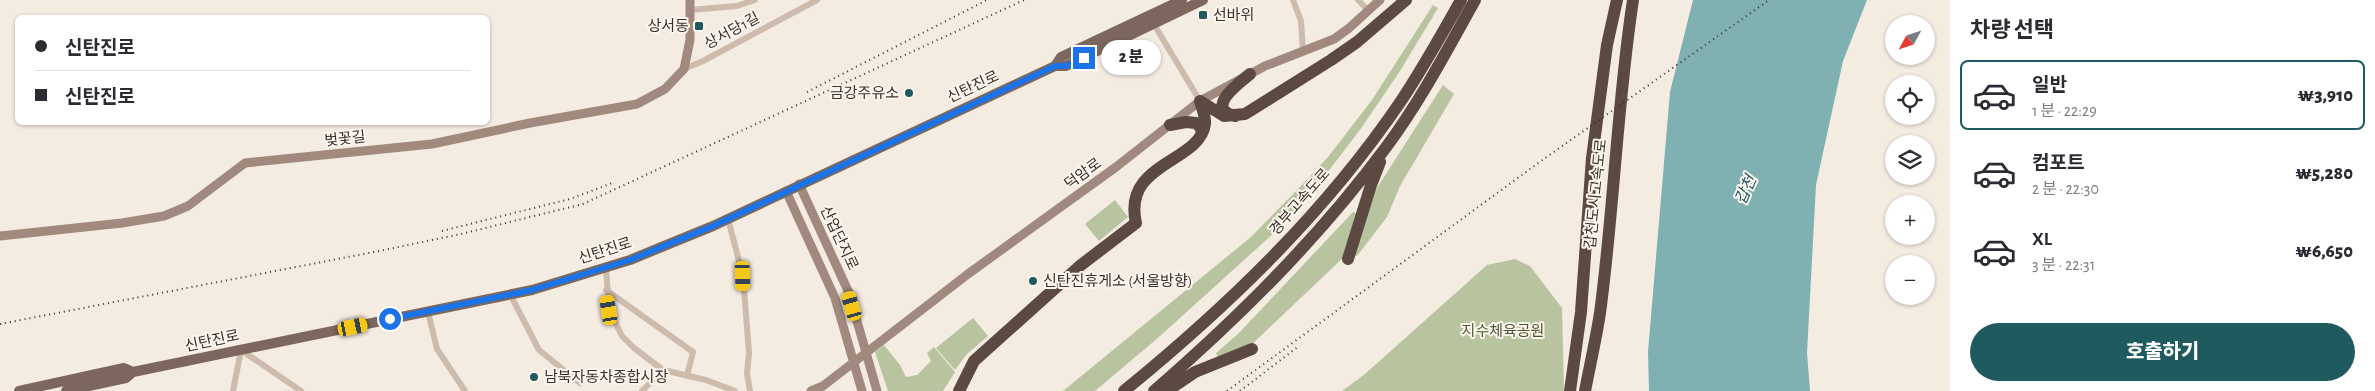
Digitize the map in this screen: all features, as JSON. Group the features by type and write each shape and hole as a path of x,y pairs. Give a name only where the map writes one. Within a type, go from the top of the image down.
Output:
{"highway":[{"path":"1200,101 1218,114 1240,116 1338,56 1406,0"},
{"name":"경부고속도로","path":"1124,391 1221,308 1311,216 1364,150 1400,101 1461,0"},
{"name":"경부고속도로","path":"1154,391 1219,334 1305,246 1387,147 1432,78 1475,0"},
{"name":"갑천도시고속도로","path":"1570,391 1581,312 1592,158 1607,45 1617,0"},
{"name":"갑천도시고속도로","path":"1585,391 1600,315 1616,166 1625,50 1633,0"},
{"path":"1240,116 1227,112 1223,107 1223,102 1232,88 1250,74"},
{"path":"959,391 974,361 1081,265 1136,223 1134,197 1139,188 1201,135 1204,118 1200,101"},
{"path":"1170,125 1186,122 1196,123 1202,129 1201,135"},
{"path":"1348,259 1371,185 1387,147"},
{"path":"1167,391 1195,372 1252,349"}],"main road":[{"name":"신탄진로","path":"66,391 98,388 126,378 133,372 510,294 630,260 728,219 786,190 1055,66 1066,66 1151,20 1182,0"},
{"name":"신탄진로","path":"1151,20 1204,0"},
{"name":"신탄진로","path":"19,391 124,368 133,372"}],"street":[{"path":"684,69 690,40 690,0"},
{"path":"690,10 737,6 755,0"},
{"name":"상서당1길","path":"684,69 703,61 817,0"},
{"path":"1293,0 1301,21 1302,51"},
{"path":"1358,0 1368,4 1362,18"},
{"name":"덕암로","path":"812,391 824,388 834,377 968,274 1116,167 1200,101 1250,74 1334,39 1362,18 1380,0"},
{"path":"1151,20 1200,101"},
{"name":"벚꽃길","path":"0,236 122,223 164,216 188,206 245,162 432,144 530,123 637,104 665,89 684,69"},
{"name":"산업단지로","path":"799,184 849,293 877,391"},
{"name":"산업단지로","path":"786,190 835,298 862,391"},
{"path":"728,219 743,276 748,353 747,374 750,391"},
{"path":"606,268 606,290 609,310 622,336 654,366 735,391"},
{"path":"606,290 694,352 687,376"},
{"path":"510,294 539,350 580,383"},
{"path":"428,312 437,349 465,391"},
{"path":"233,391 241,350 301,391"},
{"path":"642,391 663,370"}],"green space":[{"path":"1433,5 1438,8 1400,71 1362,127 1327,173 1275,232 1159,337 1095,391 1063,391 1251,237 1300,187 1328,157 1372,100"},
{"path":"1443,85 1454,94 1400,186 1387,217 1357,256 1353,254 1375,191"},
{"path":"1115,200 1128,217 1099,241 1085,224"},
{"path":"1353,212 1357,214 1345,256 1250,346 1218,358 1216,353 1238,334"},
{"name":"지수체육공원","path":"1515,259 1530,266 1562,308 1564,391 1342,391 1365,374 1487,265"},
{"path":"973,318 988,336 967,354 955,370 936,348"},
{"path":"884,345 900,365 906,377 917,375 931,361 927,353 934,347 955,372 943,391 888,391 875,352"}],"water":[{"name":"갑천","path":"1693,0 1867,0 1843,61 1816,185 1807,353 1810,391 1649,391 1648,352 1670,92"}],"railway":[{"path":"807,92 987,0"},
{"path":"0,324 379,251 461,234 583,204 1024,0"},
{"path":"1227,391 1541,161 1769,0"},
{"path":"442,231 570,199 615,182"},
{"path":"1240,391 1299,346"}],"place":[{"name":"선바위","path":"1203,15"},
{"name":"상서동","path":"699,26"},
{"name":"금강주유소","path":"909,93"},
{"name":"신탄진휴게소 (서울방향)","path":"1033,281"},
{"name":"남북자동차종합시장","path":"534,377"}],"route":[{"path":"390,319 532,290 630,260 713,226 799,184 1055,66 1066,66 1084,58"}]}
